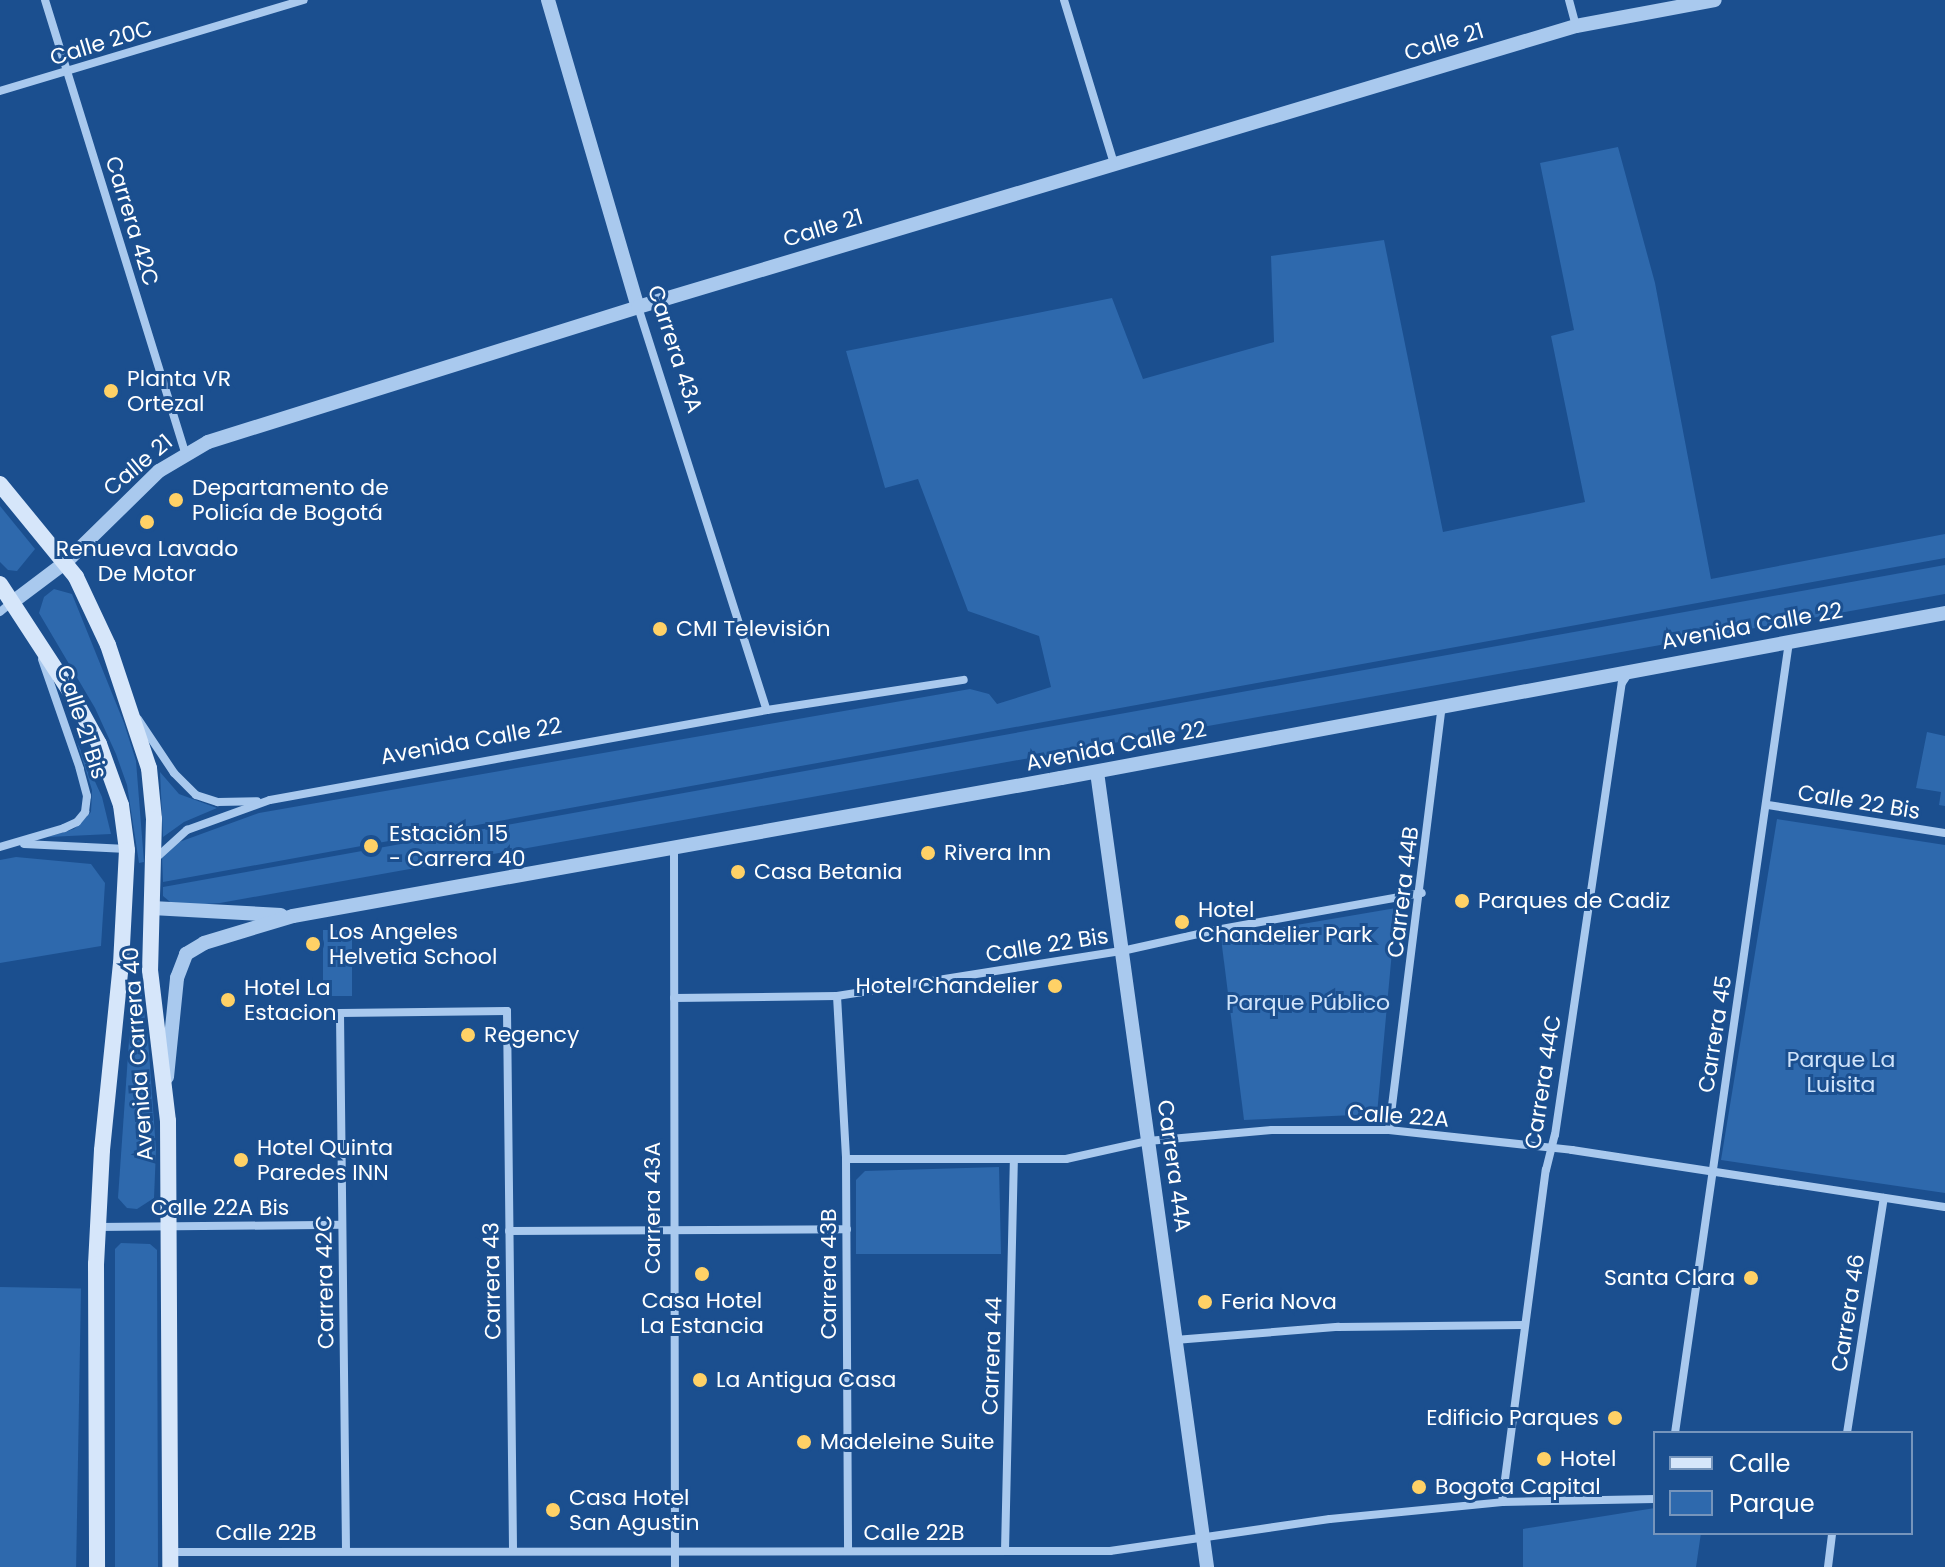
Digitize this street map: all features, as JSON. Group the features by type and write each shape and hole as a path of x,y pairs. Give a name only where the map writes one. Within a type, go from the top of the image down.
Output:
{"main road":[{"name":"Avenida Carrera 40","path":"0,484 66,562 100,624 149,768 153,861 150,970 166,1094 170,1559"},
{"name":"Avenida Carrera 40","path":"0,584 26,619 99,744 121,805 127,850 121,963 97,1227 97,1567"}],"street":[{"name":"Carrera 42C","path":"45,0 185,453"},
{"name":"Calle 20C","path":"0,91 304,0"},
{"name":"Carrera 43A","path":"548,0 638,307 767,710"},
{"path":"1064,0 1114,164"},
{"path":"1569,0 1576,26"},
{"name":"Calle 21","path":"0,612 66,562 135,492 185,453 208,442 638,307 1576,26 1715,0"},
{"name":"Avenida Calle 22","path":"166,1094 177,978 186,954 212,940 293,916 1097,772 1945,613"},
{"name":"Calle 21 Bis","path":"0,847 19,844 77,822 85,812 87,796 59,703 26,619"},
{"name":"Carrera 45","path":"1675,1431 1768,805 1789,641"},
{"name":"Carrera 44C","path":"1502,1502 1524,1325 1622,683 1630,671"},
{"name":"Avenida Calle 22","path":"129,705 174,773 196,795 218,802 270,800 767,710 964,680"},
{"name":"Carrera 44B","path":"1389,1130 1422,893 1442,706"},
{"name":"Carrera 44A","path":"1097,772 1207,1567"},
{"name":"Avenida Calle 22","path":"153,861 176,836 187,830 270,800"},
{"name":"Calle 22 Bis","path":"1768,805 1945,833"},
{"name":"Calle 21 Bis","path":"19,844 127,850"},
{"name":"Carrera 43A","path":"674,849 675,1567"},
{"name":"Calle 22 Bis","path":"674,998 837,996 1122,951 1216,930 1422,893"},
{"name":"Avenida Calle 22","path":"152,908 293,916"},
{"name":"Carrera 43B","path":"837,996 846,1159 848,1551"},
{"name":"Carrera 43","path":"340,1013 507,1011 513,1551"},
{"name":"Carrera 42C","path":"340,1013 346,1551"},
{"name":"Calle 22A","path":"846,1159 1066,1159 1148,1141 1272,1130 1389,1130 1712,1171 1945,1207"},
{"name":"Carrera 44","path":"1005,1551 1014,1161"},
{"name":"Carrera 46","path":"1847,1431 1884,1198"},
{"name":"Calle 22A Bis","path":"97,1227 342,1225"},
{"path":"509,1231 847,1229"},
{"path":"1175,1340 1338,1327 1524,1325"},
{"name":"Calle 22B","path":"170,1559 346,1551 1110,1551 1330,1519 1502,1502 1653,1499"},
{"path":"1828,1567 1832,1535"}],"green space":[{"path":"1618,147 1655,283 1711,579 1945,534 1945,558 163,882 162,857 171,845 259,813 970,689 989,694 997,704 1051,687 1039,636 968,611 918,479 885,488 846,351 1112,298 1143,379 1274,342 1271,256 1384,240 1443,532 1585,502 1551,336 1574,330 1540,163"},
{"path":"0,506 35,549 17,571 8,570 0,562"},
{"path":"1945,565 1945,594 220,903 175,906 163,896 163,887"},
{"path":"54,589 72,594 124,723 136,761 144,862 139,863 127,785 116,754 95,708 39,613 44,597"},
{"path":"1927,732 1945,736 1945,806 1939,805 1941,792 1916,788"},
{"path":"77,742 102,797 111,834 48,837 74,829 91,812 92,790"},
{"path":"160,772 179,794 217,808 184,822 163,837"},
{"name":"Parque La Luisita","path":"1777,819 1945,845 1945,1193 1721,1160"},
{"path":"16,857 91,864 105,883 101,946 0,963 0,860"},
{"name":"Parque Público","path":"1396,908 1377,1114 1244,1120 1221,938"},
{"path":"323,930 352,930 352,996 323,996"},
{"path":"133,984 140,984 148,1039 156,1150 154,1198 137,1209 127,1208 118,1198"},
{"path":"999,1167 1001,1254 856,1254 856,1180 865,1171"},
{"path":"121,1243 150,1244 157,1250 158,1567 115,1567 115,1249"},
{"path":"0,1287 81,1288 76,1567 0,1567"},
{"path":"1653,1508 1653,1535 1701,1535 1696,1567 1523,1567 1523,1529"}],"place":[{"name":"Planta VR Ortezal","path":"111,391"},
{"name":"Departamento de Policía de Bogotá","path":"176,500"},
{"name":"Renueva Lavado De Motor","path":"147,522"},
{"name":"CMI Televisión","path":"660,629"},
{"name":"Estación 15 - Carrera 40","path":"371,846"},
{"name":"Rivera Inn","path":"928,853"},
{"name":"Casa Betania","path":"738,872"},
{"name":"Parques de Cadiz","path":"1462,901"},
{"name":"Hotel Chandelier Park","path":"1182,922"},
{"name":"Los Angeles Helvetia School","path":"313,944"},
{"name":"Hotel Chandelier","path":"1055,986"},
{"name":"Hotel La Estacion","path":"228,1000"},
{"name":"Regency","path":"468,1035"},
{"name":"Hotel Quinta Paredes INN","path":"241,1160"},
{"name":"Casa Hotel La Estancia","path":"702,1274"},
{"name":"Santa Clara","path":"1751,1278"},
{"name":"Feria Nova","path":"1205,1302"},
{"name":"La Antigua Casa","path":"700,1380"},
{"name":"Edificio Parques","path":"1615,1418"},
{"name":"Madeleine Suite","path":"804,1442"},
{"name":"Hotel","path":"1544,1459"},
{"name":"Bogota Capital","path":"1419,1487"},
{"name":"Casa Hotel San Agustin","path":"553,1510"}]}
